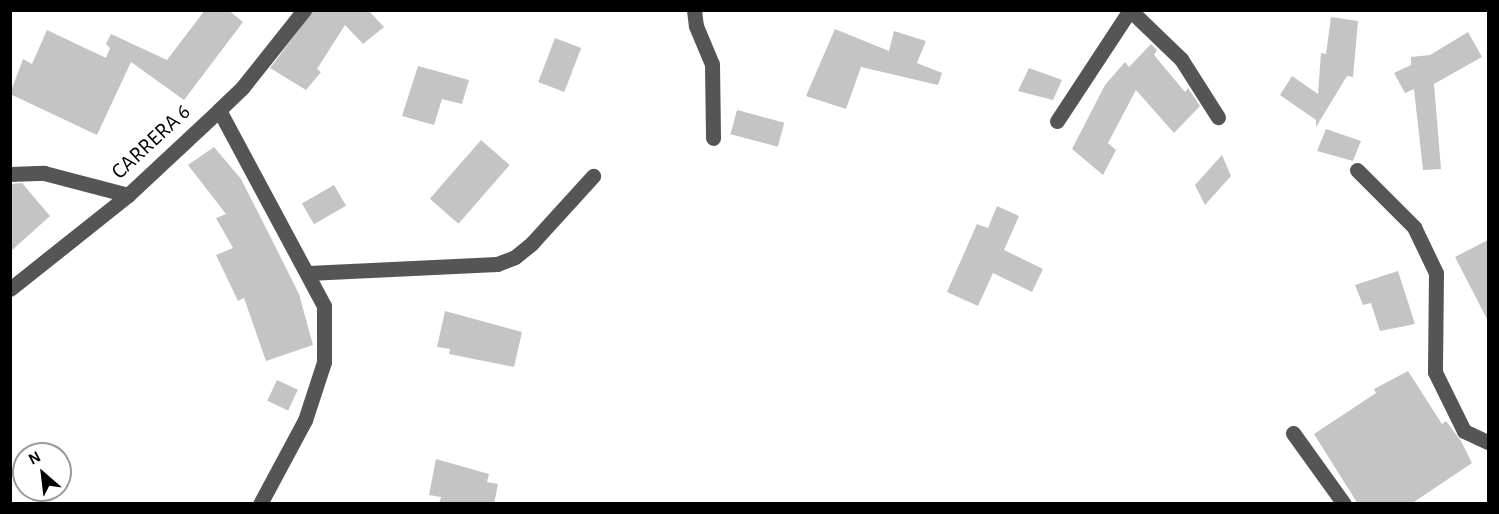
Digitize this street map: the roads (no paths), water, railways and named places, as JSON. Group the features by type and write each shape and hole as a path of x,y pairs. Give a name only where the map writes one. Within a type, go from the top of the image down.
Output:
{"street":[{"name":"CARRERA 6","path":"10,289 128,195 219,110 242,87 304,10"},
{"path":"694,10 696,26 712,64 713,138"},
{"path":"1057,121 1130,10 1181,59 1218,117"},
{"path":"219,110 324,306 324,362 305,420 260,504"},
{"path":"1357,170 1419,236 1436,273 1434,372 1464,431 1488,442"},
{"path":"10,174 44,173 128,195"},
{"path":"308,273 497,264 515,257 532,243 593,176"},
{"path":"1293,433 1344,504"}]}
